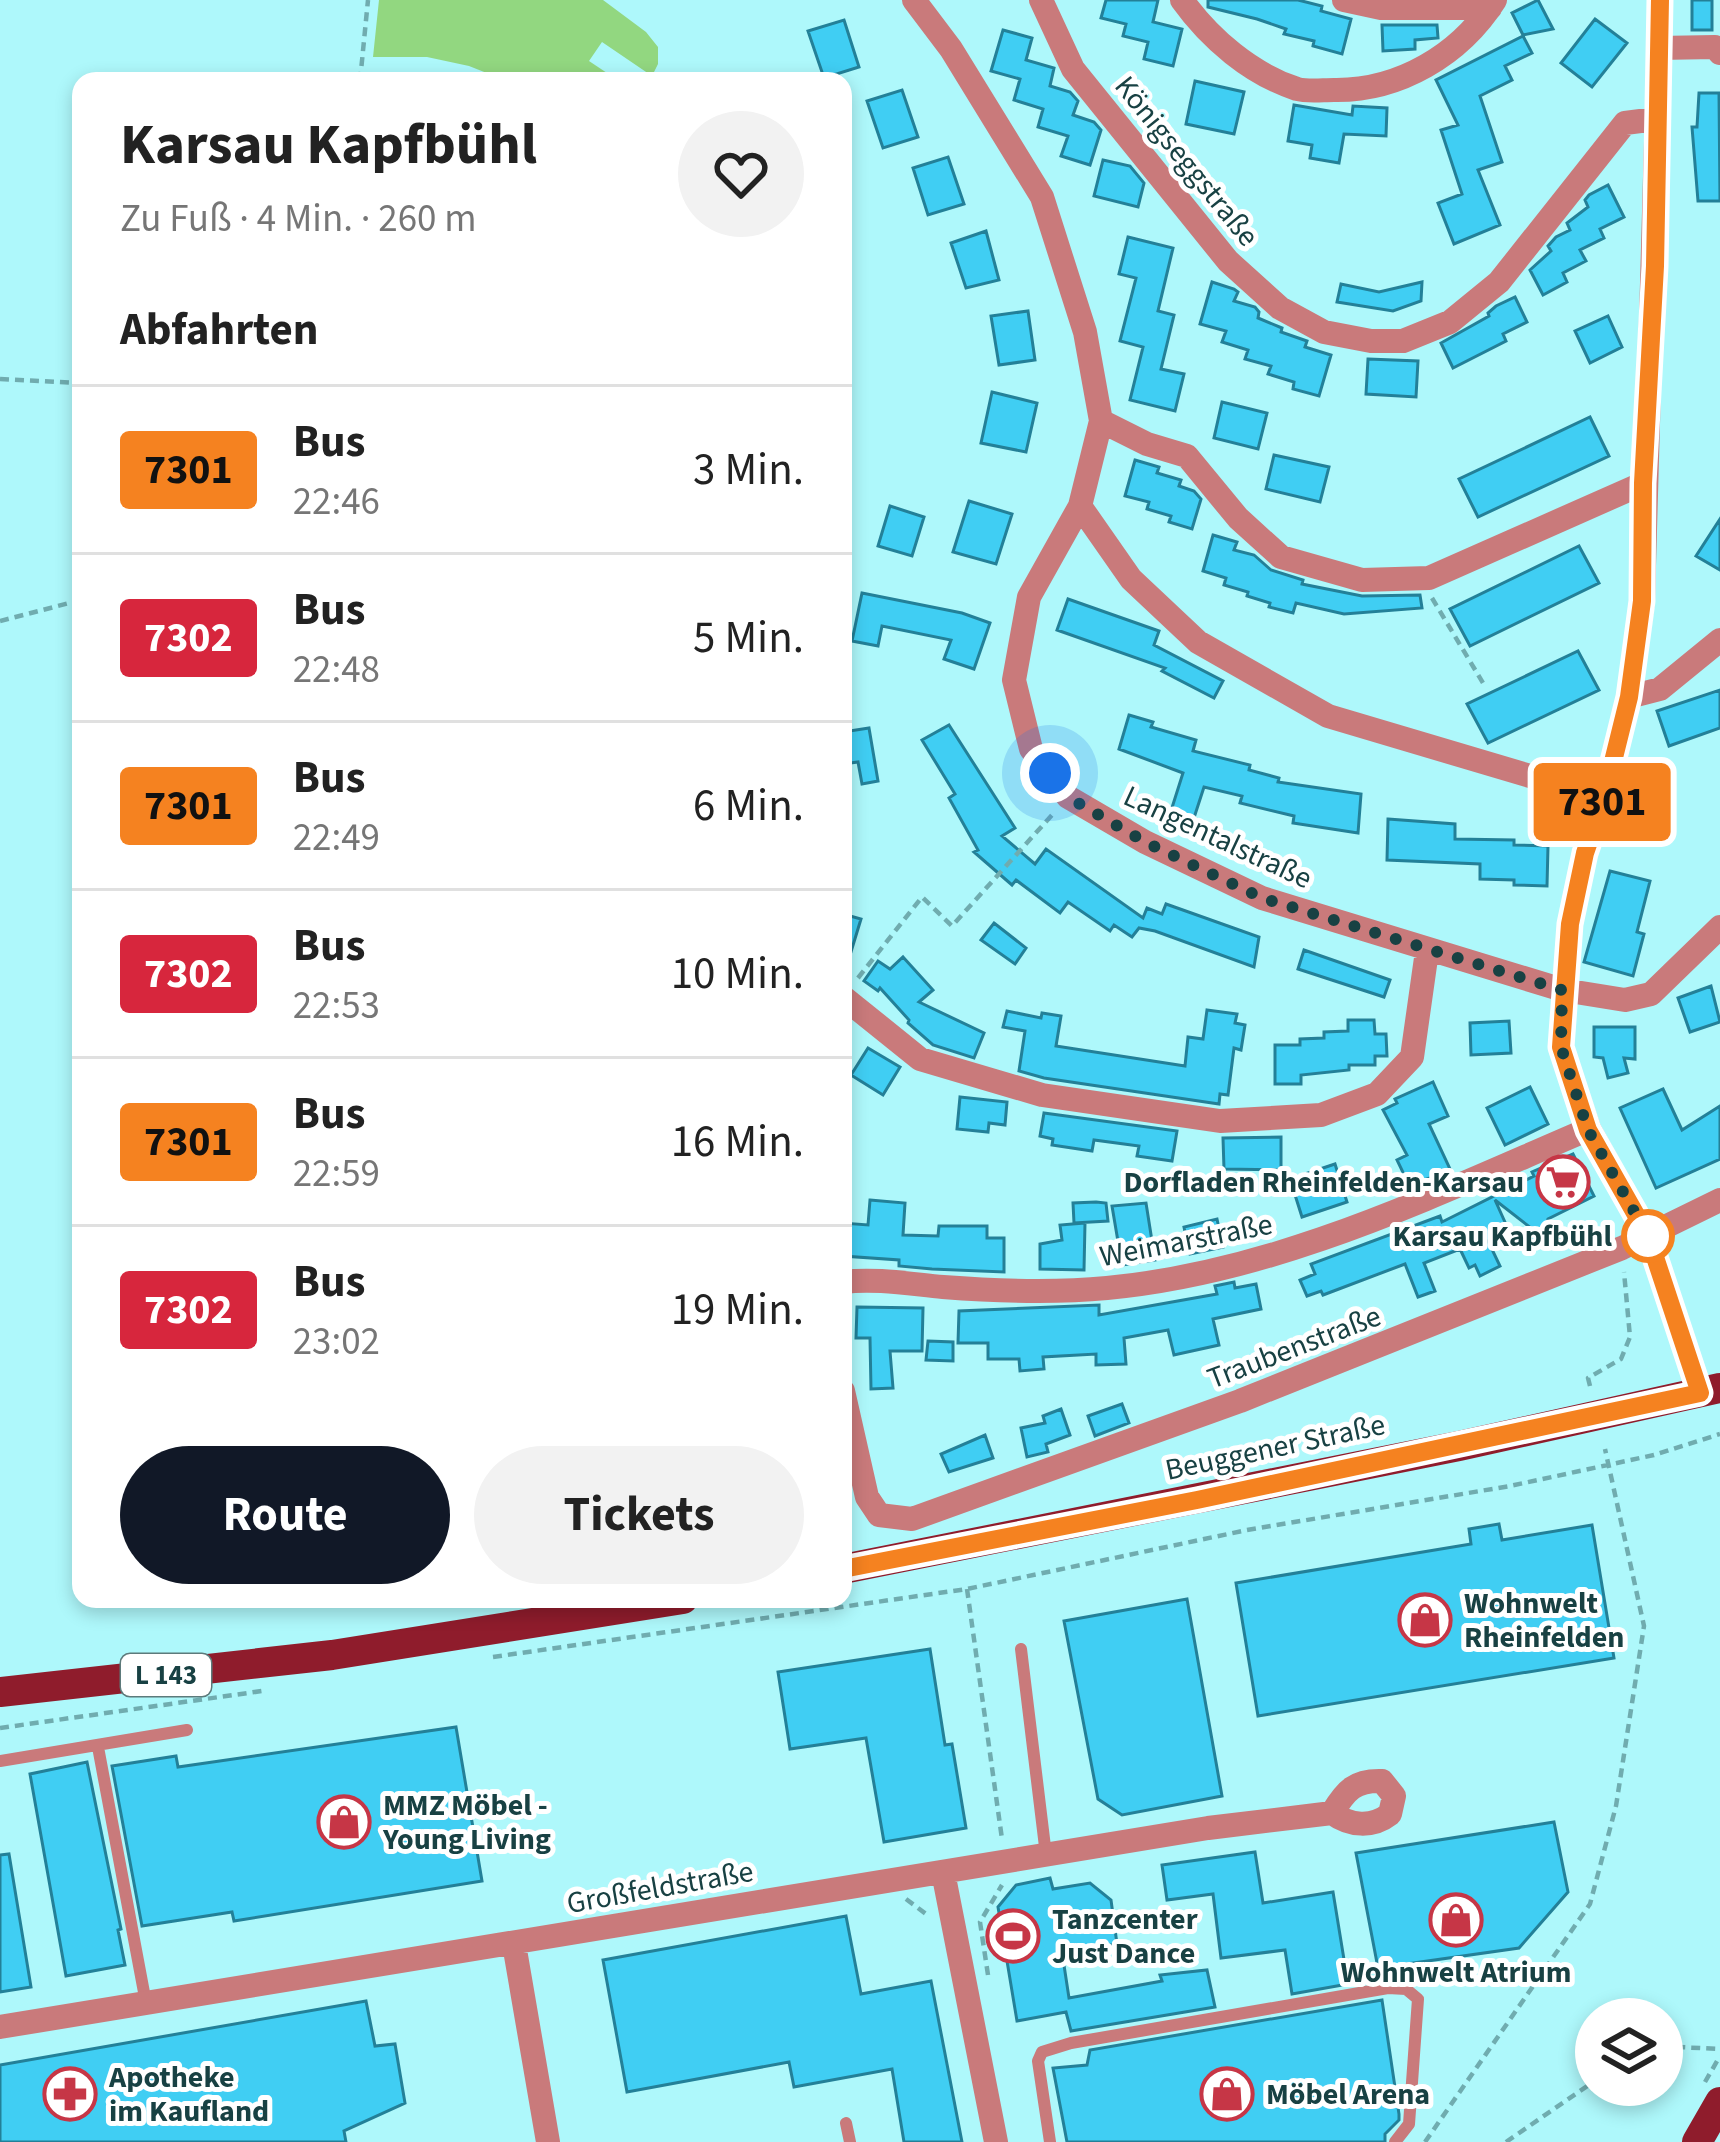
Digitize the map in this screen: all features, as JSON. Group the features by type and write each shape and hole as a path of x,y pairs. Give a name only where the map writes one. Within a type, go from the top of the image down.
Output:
{"main road":[{"name":"Beuggener Straße","path":"852,1567 1219,1496 1710,1390"},
{"name":"L 143","path":"0,1692 332,1655 627,1608"},
{"path":"1696,2142 1720,2102"}],"street":[{"name":"Langentalstraße","path":"914,0 951,49 1042,197 1084,332 1101,421 1080,506 1030,597 1014,680 1031,748 1068,797 1145,842 1262,898 1562,990 1625,1000 1651,994 1720,927"},
{"name":"Königseggstraße","path":"1041,0 1073,69 1228,261 1280,308 1324,332 1403,340 1450,322 1499,282 1624,123 1656,119"},
{"path":"1182,0 1200,26 1246,64 1300,90 1363,91 1422,69 1466,38 1492,4"},
{"path":"1344,0 1381,8 1492,4"},
{"path":"1660,0 1642,601 1629,697 1570,924 1561,1047 1588,1130 1648,1236 1710,1390"},
{"path":"1658,48 1715,47 1720,53"},
{"path":"1101,421 1187,456 1238,518 1281,556 1362,580 1429,578 1643,483"},
{"path":"1080,506 1131,579 1198,642 1328,716 1604,798"},
{"path":"1629,697 1660,689 1720,640"},
{"path":"852,990 920,1059 1042,1095 1220,1120 1321,1115 1378,1094 1412,1057 1427,951"},
{"name":"Weimarstraße","path":"852,1282 1108,1288 1219,1269 1380,1220 1588,1130"},
{"name":"Traubenstraße","path":"852,1429 868,1497 879,1515 912,1519 1152,1433 1622,1248 1720,1200"},
{"name":"Großfeldstraße","path":"0,2027 1332,1813"},
{"path":"943,1872 996,2142"},
{"path":"514,1944 548,2142"}],"lane":[{"path":"1021,1649 1046,1856"},
{"path":"0,1761 187,1730"},
{"path":"98,1747 146,2003"},
{"path":"1050,2142 1038,2061 1042,2052 1071,2042 1388,1988 1406,1989 1418,1999 1409,2124 1395,2142"},
{"path":"846,2123 850,2142"}],"path":[{"path":"361,72 368,0"},
{"path":"0,379 72,383"},
{"path":"1419,578 1483,683"},
{"path":"0,621 72,602"},
{"path":"852,985 922,897 952,926 1068,797"},
{"path":"1590,1386 1588,1378 1621,1359 1630,1337 1622,1248"},
{"path":"852,1605 967,1589 1246,1530 1510,1486 1720,1434"},
{"path":"1425,2142 1590,1904 1616,1806 1645,1626 1605,1448"},
{"path":"967,1589 1005,1862 1005,1881 980,1922 991,1989"},
{"path":"472,1660 835,1608"},
{"path":"0,1728 283,1688"},
{"path":"1683,2047 1720,2049"},
{"path":"1506,2142 1575,2094"}],"green space":[{"path":"379,0 603,0 646,32 658,47 654,72 646,72 602,42 589,61 606,72 484,72 427,57 373,57"}],"building":[{"path":"1106,0 1158,0 1153,22 1182,29 1173,66 1144,59 1148,42 1123,36 1126,24 1101,18"},
{"path":"1208,0 1298,0 1322,6 1321,11 1351,19 1342,54 1284,34 1286,29 1208,7"},
{"path":"1538,0 1553,29 1523,35 1512,13"},
{"path":"1692,0 1712,0 1712,30 1692,30"},
{"path":"1595,19 1627,43 1592,87 1561,63"},
{"path":"844,20 859,67 822,72 808,31"},
{"path":"1382,25 1437,25 1438,38 1415,40 1415,49 1383,51"},
{"path":"1003,30 1032,38 1026,60 1054,68 1050,86 1070,92 1078,101 1073,115 1094,122 1101,130 1090,165 1061,156 1068,136 1038,127 1043,109 1014,100 1020,79 991,71"},
{"path":"1523,36 1532,53 1505,66 1512,80 1480,96 1502,162 1478,170 1500,225 1454,244 1438,203 1462,194 1441,130 1458,125 1436,80"},
{"path":"1195,81 1244,92 1234,134 1186,124"},
{"path":"902,90 918,137 883,148 867,101"},
{"path":"1699,93 1719,93 1720,201 1698,201 1692,127 1697,127"},
{"path":"1294,105 1352,115 1353,106 1387,108 1386,136 1344,134 1339,163 1310,158 1312,145 1288,141"},
{"path":"948,157 964,204 928,215 913,168"},
{"path":"1103,160 1130,166 1144,183 1138,207 1094,196"},
{"path":"1608,185 1624,217 1600,229 1604,238 1580,250 1586,261 1563,273 1567,282 1543,295 1530,270 1551,251 1548,246 1556,237 1570,230 1567,223 1588,207 1589,195"},
{"path":"986,231 999,280 966,288 951,243"},
{"path":"1128,237 1173,248 1158,311 1174,315 1161,369 1184,374 1175,411 1130,400 1143,347 1120,341 1136,278 1119,274"},
{"path":"1212,282 1234,289 1238,292 1234,301 1255,307 1258,318 1307,341 1305,347 1331,355 1319,396 1293,389 1294,382 1268,374 1271,366 1245,359 1248,350 1222,342 1226,331 1200,324"},
{"path":"1422,282 1421,301 1393,311 1337,302 1341,284 1379,292"},
{"path":"1515,297 1527,322 1503,334 1506,341 1453,368 1441,343"},
{"path":"1028,311 1035,360 999,365 991,316"},
{"path":"1608,316 1622,347 1590,363 1575,331"},
{"path":"1368,359 1418,361 1416,397 1366,394"},
{"path":"992,392 1037,403 1026,452 981,443"},
{"path":"1222,402 1267,413 1258,449 1214,438"},
{"path":"1590,417 1609,456 1478,517 1459,479"},
{"path":"1274,455 1329,467 1320,502 1266,489"},
{"path":"1135,460 1181,480 1179,486 1201,499 1192,529 1147,509 1149,502 1125,496"},
{"path":"969,501 1012,514 996,564 953,552"},
{"path":"890,506 924,517 912,556 878,546"},
{"path":"1720,519 1720,570 1696,556"},
{"path":"1213,535 1237,542 1234,550 1254,555 1271,570 1303,580 1302,584 1362,596 1420,595 1422,608 1344,614 1296,603 1293,613 1269,607 1270,603 1247,596 1248,592 1224,585 1226,578 1203,571"},
{"path":"1579,546 1599,583 1470,646 1450,609"},
{"path":"862,593 990,623 974,669 944,659 951,640 882,626 878,646 852,641"},
{"path":"1068,599 1159,631 1154,645 1223,681 1214,698 1162,671 1165,668 1057,630"},
{"path":"1578,651 1599,690 1488,743 1467,704"},
{"path":"1720,690 1720,728 1669,746 1657,711"},
{"path":"1129,715 1196,740 1193,751 1250,765 1249,770 1279,778 1278,782 1361,794 1358,833 1293,823 1294,816 1240,803 1242,796 1204,787 1193,821 1170,814 1183,773 1119,749"},
{"path":"949,725 1015,828 1002,836 1035,864 1046,849 1143,918 1147,908 1162,914 1166,904 1259,937 1254,967 1155,931 1139,928 1132,937 1114,925 1110,931 1068,902 1060,913 1016,880 1012,885 974,852 978,850 949,798 955,794 922,740"},
{"path":"869,728 878,781 862,784 858,762 852,763 852,731"},
{"path":"1388,819 1455,824 1455,839 1548,846 1547,886 1480,879 1480,864 1387,860"},
{"path":"1610,871 1650,881 1637,932 1644,934 1633,976 1584,962"},
{"path":"852,916 861,919 852,949"},
{"path":"994,923 1026,948 1015,964 981,940"},
{"path":"1304,950 1390,980 1384,997 1298,969"},
{"path":"903,957 933,990 919,1002 984,1033 974,1058 933,1045 880,988 864,981 878,961 890,969"},
{"path":"1711,986 1720,1022 1690,1032 1678,998"},
{"path":"1207,1010 1237,1014 1235,1023 1245,1025 1241,1050 1234,1048 1228,1095 1220,1094 1219,1104 1019,1071 1025,1031 1003,1027 1007,1011 1041,1018 1042,1013 1061,1016 1056,1046 1185,1066 1188,1037 1203,1039"},
{"path":"1348,1020 1374,1020 1375,1034 1386,1034 1387,1056 1375,1056 1375,1065 1301,1075 1301,1084 1275,1084 1275,1045 1300,1045 1300,1039 1324,1038 1324,1032 1348,1031"},
{"path":"1509,1021 1511,1053 1471,1055 1470,1023"},
{"path":"1594,1027 1635,1027 1635,1059 1624,1058 1628,1073 1608,1078 1603,1058 1594,1057"},
{"path":"868,1048 900,1067 883,1095 852,1073"},
{"path":"1433,1082 1448,1116 1429,1124 1451,1171 1409,1185 1397,1160 1407,1155 1383,1110 1397,1103 1395,1099"},
{"path":"1530,1087 1548,1124 1505,1145 1487,1108"},
{"path":"1663,1089 1682,1130 1720,1106 1720,1159 1656,1188 1620,1108"},
{"path":"960,1097 1007,1102 1005,1125 989,1123 988,1132 957,1129"},
{"path":"1044,1113 1177,1131 1172,1161 1137,1156 1139,1146 1094,1140 1092,1151 1052,1145 1053,1139 1040,1136"},
{"path":"1281,1137 1281,1170 1224,1169 1223,1138"},
{"path":"1573,1154 1594,1196 1548,1219 1545,1239 1495,1200 1509,1231 1488,1241 1500,1266 1480,1276 1475,1265 1469,1268 1460,1249 1424,1263 1435,1291 1418,1297 1405,1264 1323,1295 1321,1291 1307,1296 1300,1280 1315,1274 1311,1264 1440,1216 1442,1222"},
{"path":"1335,1164 1347,1202 1302,1217 1290,1179"},
{"path":"870,1200 905,1203 903,1235 938,1236 939,1226 987,1226 987,1238 1004,1238 1004,1272 899,1266 899,1260 852,1257 852,1224 868,1225"},
{"path":"1073,1203 1106,1203 1108,1221 1074,1223"},
{"path":"1146,1203 1155,1260 1122,1265 1112,1206"},
{"path":"1217,1219 1223,1247 1190,1254 1184,1227"},
{"path":"1085,1223 1084,1270 1040,1269 1040,1244 1062,1240 1060,1225"},
{"path":"1234,1282 1235,1288 1256,1284 1261,1309 1213,1319 1219,1345 1174,1355 1168,1330 1124,1338 1126,1364 1096,1365 1096,1354 1043,1357 1044,1369 1020,1371 1019,1359 988,1359 988,1343 958,1343 959,1311 1099,1305 1099,1315 1217,1294 1215,1286"},
{"path":"857,1307 923,1308 922,1351 890,1351 893,1388 871,1389 870,1338 856,1338"},
{"path":"928,1341 953,1342 953,1361 926,1360"},
{"path":"1122,1404 1129,1423 1095,1436 1088,1416"},
{"path":"1061,1409 1070,1435 1046,1444 1048,1452 1027,1457 1021,1428 1045,1423 1043,1416"},
{"path":"985,1435 993,1458 949,1472 941,1454"},
{"name":"Wohnwelt Rheinfelden","path":"1499,1524 1502,1540 1592,1525 1614,1658 1258,1716 1236,1583 1471,1544 1469,1529"},
{"path":"1187,1599 1222,1796 1122,1815 1098,1799 1064,1621"},
{"path":"930,1649 945,1745 952,1744 966,1828 884,1842 866,1738 790,1749 778,1672"},
{"name":"MMZ Möbel - Young Living","path":"456,1727 482,1881 234,1921 232,1912 142,1926 112,1766 176,1756 178,1767"},
{"path":"87,1762 125,1965 66,1976 30,1774"},
{"name":"Wohnwelt Atrium","path":"1554,1822 1568,1892 1519,1948 1378,1968 1356,1853"},
{"path":"1255,1852 1263,1903 1333,1892 1348,1984 1292,1994 1285,1950 1221,1958 1213,1894 1167,1900 1162,1865"},
{"path":"9,1854 31,1987 0,1992 0,1855"},
{"path":"1050,1878 1053,1889 1090,1883 1111,1900 1117,1944 1062,1952 1069,1998 1162,1981 1160,1975 1207,1970 1215,2007 1071,2031 1066,2012 1017,2021 998,1907 1016,1885"},
{"path":"846,1916 861,1994 931,1981 962,2142 904,2142 892,2069 794,2087 789,2062 627,2092 603,1960"},
{"name":"Möbel Arena","path":"1382,2000 1399,2114 1385,2142 1067,2142 1053,2068 1087,2065 1090,2050"},
{"path":"366,2001 375,2046 395,2044 405,2103 344,2131 346,2142 0,2142 0,2065"}],"bus line":[{"name":"7301","path":"852,1567 1700,1393 1648,1236 1588,1130 1561,1047 1570,924 1629,697 1642,601 1660,0"}],"place":[{"name":"Dorfladen Rheinfelden-Karsau","path":"1563,1182"},
{"name":"Karsau Kapfbühl","path":"1648,1236"},
{"name":"Wohnwelt Rheinfelden","path":"1425,1620"},
{"name":"MMZ Möbel - Young Living","path":"344,1822"},
{"name":"Wohnwelt Atrium","path":"1456,1920"},
{"name":"Tanzcenter Just Dance","path":"1013,1936"},
{"name":"Apotheke im Kaufland","path":"70,2094"},
{"name":"Möbel Arena","path":"1227,2094"}],"route":[{"path":"1050,773 1068,797 1145,842 1262,898 1562,990 1561,1047 1588,1130 1648,1236"}]}
